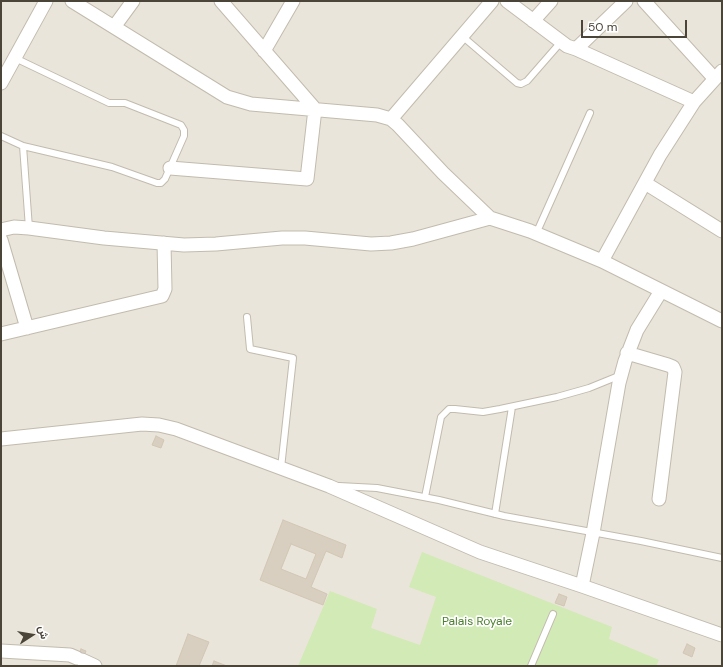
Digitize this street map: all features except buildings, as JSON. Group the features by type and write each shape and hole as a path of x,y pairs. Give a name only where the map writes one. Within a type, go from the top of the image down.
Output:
{"street":[{"path":"1,83 46,1"},
{"path":"72,1 227,97 251,104 377,115 391,119 443,173 490,218 536,234 602,261 722,321"},
{"path":"114,27 133,1"},
{"path":"170,168 307,179 315,109 221,1"},
{"path":"264,51 293,1"},
{"path":"391,119 492,1"},
{"path":"507,1 571,48 694,102"},
{"path":"533,21 551,1"},
{"path":"576,49 626,1"},
{"path":"602,261 660,155 694,102 720,73 644,1"},
{"path":"644,183 722,231"},
{"path":"1,230 14,227 29,228 104,238 184,245 216,244 282,238 305,238 371,244 391,243 413,239 490,218"},
{"path":"1,240 27,328"},
{"path":"1,334 162,296 165,289 164,243"},
{"path":"582,586 621,375 627,353 637,330 661,291"},
{"path":"627,353 668,365 673,367 675,372 660,498"},
{"path":"1,439 142,424 159,424 329,486 480,552 722,635"},
{"path":"1,651 70,655 94,666"}],"lane":[{"path":"462,36 517,83 521,84 527,81 561,42"},
{"path":"1,136 23,146 112,167 157,183 161,183 170,168 184,136 184,130 181,126 125,102 109,103 15,58"},
{"path":"536,234 590,114"},
{"path":"23,146 29,228"},
{"path":"247,317 250,350 294,358 281,468"},
{"path":"425,497 441,417 449,409 482,412 512,407 589,388 621,375"},
{"path":"495,514 512,407"},
{"path":"329,486 377,488 425,497 495,514 722,558"},
{"path":"531,666 553,614"}],"shaded area":[{"path":"1,1 722,1 722,666 1,666"}],"green space":[{"name":"Palais Royale","path":"422,552 612,627 609,639 659,660 656,666 298,666 330,591 377,609 371,628 420,645 436,597 409,587"}]}
